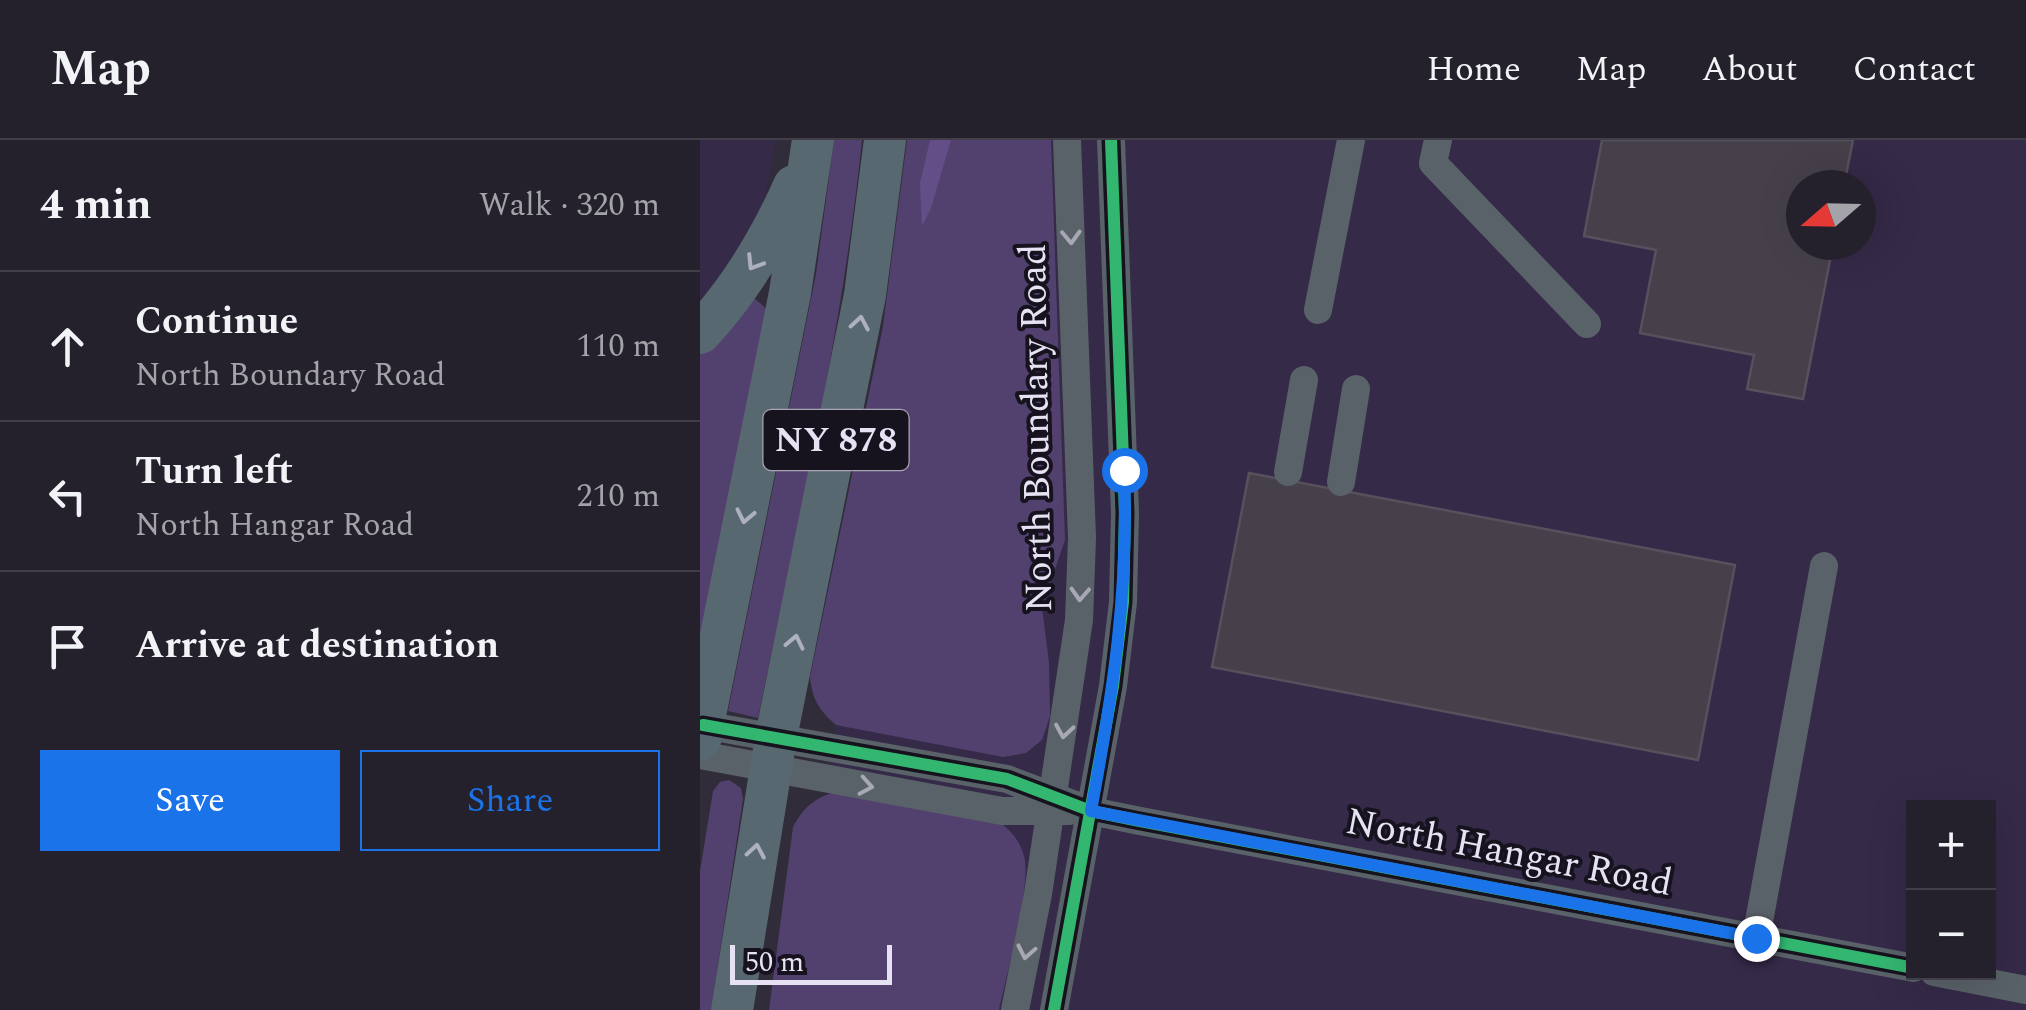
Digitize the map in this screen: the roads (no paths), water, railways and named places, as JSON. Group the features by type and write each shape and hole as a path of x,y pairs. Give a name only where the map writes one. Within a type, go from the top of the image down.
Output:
{"highway":[{"name":"NY 878","path":"732,1010 773,753 865,295 884,140"},
{"name":"NY 878","path":"701,740 790,293 813,142"},
{"path":"700,333 758,259 813,142"}],"street":[{"name":"North Boundary Road","path":"1015,1010 1076,651 1082,552 1066,140"},
{"path":"1054,1010 1119,644 1125,564 1111,140"},
{"path":"1318,310 1351,140"},
{"path":"1438,140 1434,163 1587,324"},
{"path":"1288,472 1304,380"},
{"path":"1340,482 1356,389"},
{"path":"1756,938 1824,566"},
{"name":"North Hangar Road","path":"701,740 773,753 1007,779 1052,804 1906,966"},
{"path":"1975,980 2026,990"}]}
